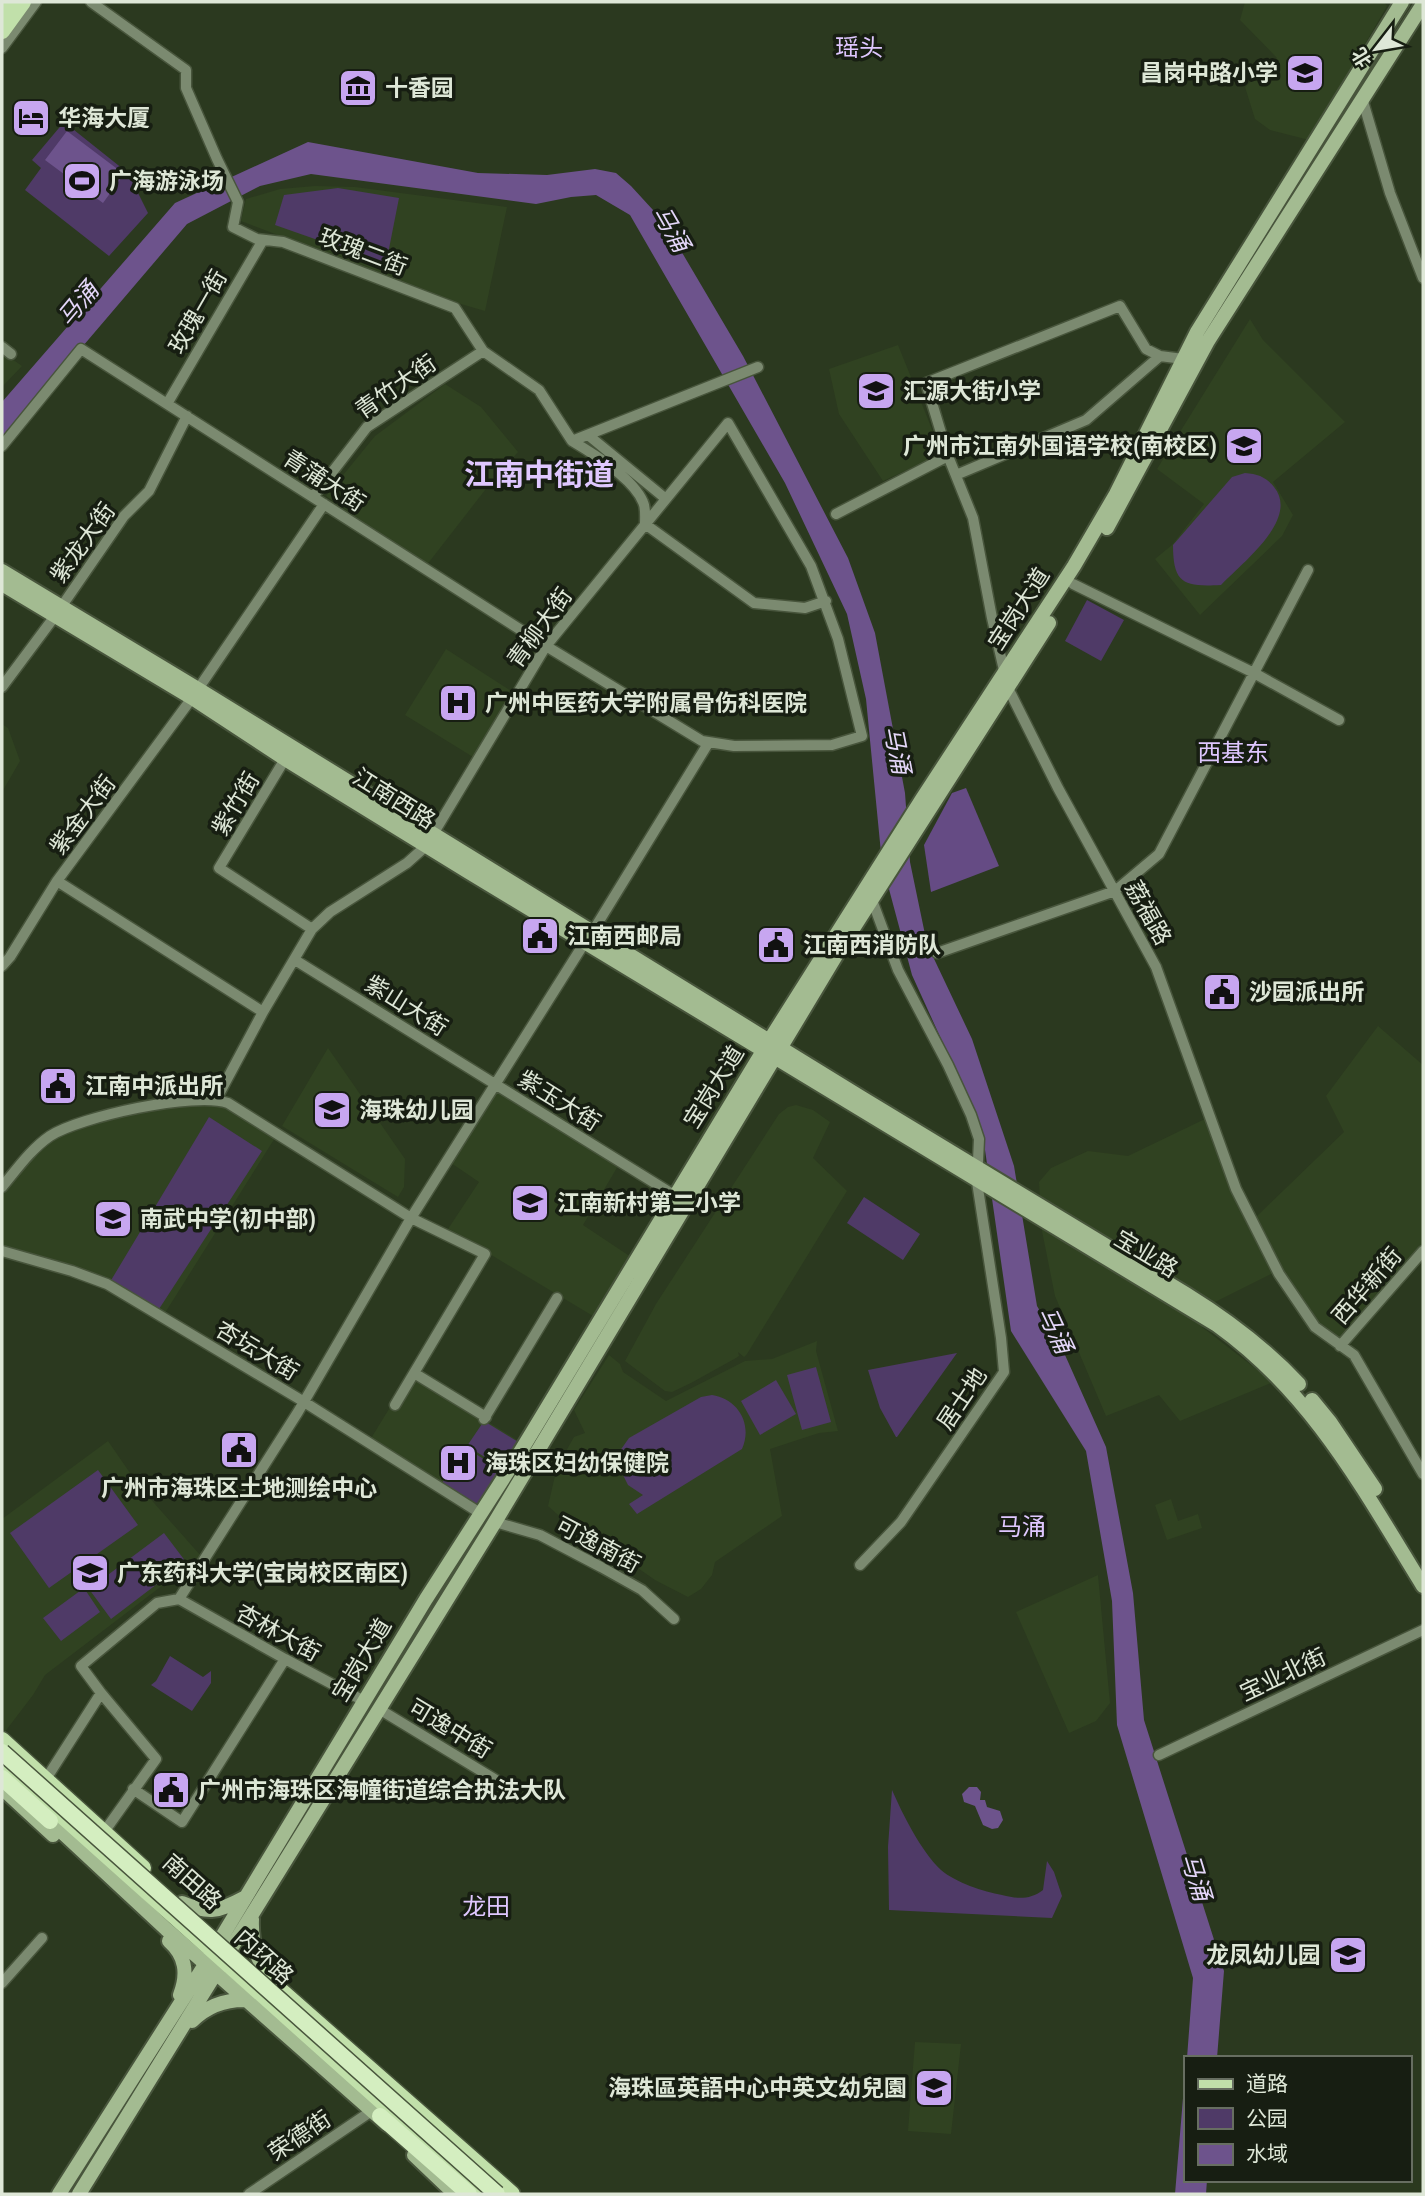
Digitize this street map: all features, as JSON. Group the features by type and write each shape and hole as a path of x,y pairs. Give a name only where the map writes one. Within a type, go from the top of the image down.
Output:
{"highway":[{"name":"内环路","path":"2,1752 497,2194"},
{"name":"内环路","path":"2,1763 484,2194"},
{"path":"2,1778 50,1821"},
{"path":"376,2113 468,2194"}],"main road":[{"path":"2,11 9,2"},
{"path":"2,31 23,2"},
{"name":"宝岗大道","path":"60,2194 172,2016 252,1916 495,1521 922,799 1097,528 1183,359 1261,227 1402,2"},
{"name":"宝岗大道","path":"835,947 872,900 1073,584 1131,487 1208,341 1423,4"},
{"path":"2,571 58,612"},
{"path":"2,584 58,612 195,693 772,1049"},
{"name":"江南西路","path":"195,693 285,759 430,840"},
{"name":"宝岗大道","path":"79,2194 179,2035 245,1898 480,1513 519,1454 674,1195 772,1049"},
{"name":"宝业路","path":"772,1049 979,1174 1235,1338 1265,1363 1298,1397 1326,1433 1423,1586"},
{"name":"宝业路","path":"1030,1206 1226,1319 1273,1357 1330,1422 1423,1568"},
{"path":"480,1513 495,1521"},
{"name":"南田路","path":"2,1740 104,1832 290,2029 312,2040 331,2057 354,2086 484,2194"},
{"name":"南田路","path":"2,1763 178,1910"},
{"path":"2,1788 179,1952 185,1968 183,1986 172,2016"},
{"path":"50,1821 134,1898 219,1956 248,2000 267,2017 290,2029 354,2086 417,2158 455,2194"},
{"path":"134,1898 178,1910 208,1912 226,1908 245,1898"},
{"path":"134,1898 162,1934"},
{"path":"252,1916 251,1941 256,1955 275,1985"},
{"name":"南田路","path":"219,1956 275,1985 512,2194"},
{"path":"179,2035 196,2017 214,2005 229,2000 248,2000"}],"street":[{"path":"2,48 36,2"},
{"name":"玫瑰二街","path":"91,2 186,70 186,88 238,202 233,227 262,240 283,242 455,308 483,351"},
{"path":"1362,98 1390,193 1423,278"},
{"name":"玫瑰一街","path":"167,404 262,240"},
{"name":"荔福路","path":"1160,356 1146,349 1120,306 926,383 948,456 973,518 1008,688 1058,788 1156,967 1236,1189 1279,1274 1315,1327 1354,1355 1423,1474"},
{"path":"2,347 11,354"},
{"name":"青蒲大街","path":"2,446 81,349 546,646 702,741 734,746 832,745 862,736 838,639 825,601"},
{"path":"483,351 539,390 572,441 600,459 636,490 645,504 645,524 754,603 805,608 825,601"},
{"name":"青竹大街","path":"313,497 367,427 483,351"},
{"path":"956,475 1086,420 1160,356 1183,359"},
{"path":"572,441 758,367"},
{"name":"紫龙大街","path":"2,687 124,516 149,491 187,416"},
{"name":"青柳大街","path":"430,840 546,646 728,423 811,566 825,601"},
{"path":"588,435 666,499"},
{"path":"835,513 948,456"},
{"path":"195,693 324,504"},
{"path":"937,953 1115,891 1160,854 1308,570"},
{"path":"1073,584 1254,673 1339,720"},
{"name":"紫金大街","path":"2,966 57,881 195,693"},
{"name":"紫玉大街","path":"674,1195 496,1084 709,742"},
{"name":"紫竹街","path":"285,759 219,868 312,929"},
{"path":"217,1098 312,929 330,912 407,863 430,840"},
{"path":"57,881 263,1012"},
{"name":"居士地","path":"860,1565 901,1522 1004,1372 1002,1338 979,1174 979,1139 948,1065 898,970 872,900"},
{"name":"紫山大街","path":"295,960 496,1084"},
{"path":"104,1832 156,1759 81,1666 158,1603 179,1599 304,1402 411,1218 496,1084"},
{"path":"2,1187 38,1144 63,1129 129,1111 181,1101 217,1098 246,1112 411,1218 485,1254 395,1405"},
{"name":"杏坛大街","path":"2,1251 89,1276 107,1284 304,1402 480,1513"},
{"name":"西华新街","path":"1340,1346 1423,1251"},
{"path":"414,1373 485,1418 557,1298"},
{"name":"可逸南街","path":"495,1521 540,1535 601,1567 642,1590 674,1619"},
{"name":"杏林大街","path":"179,1599 365,1701"},
{"name":"宝业北街","path":"1160,1755 1423,1630"},
{"path":"133,1789 182,1822 285,1659"},
{"path":"46,1779 101,1693"},
{"name":"可逸中街","path":"379,1709 501,1783"},
{"path":"2,1983 42,1938"},
{"name":"荣德街","path":"249,2194 376,2113"}],"shaded area":[{"name":"昌岗中路小学","path":"1245,2 1384,2 1387,6 1309,140 1270,130 1255,119 1245,87 1277,58 1240,20"},
{"path":"355,187 507,207 485,311 241,221 246,199 280,189"},
{"name":"广州市江南外国语学校(南校区)","path":"1250,319 1263,340 1345,422 1273,482 1293,515 1282,536 1200,615 1155,559 1172,545 1204,504 1157,469"},
{"name":"汇源大街小学","path":"898,345 942,454 883,481 839,414 829,369"},
{"path":"2,352 22,366 2,387"},
{"path":"445,384 481,407 518,452 426,566 326,496 375,436"},
{"name":"广州中医药大学附属骨伤科医院","path":"446,649 511,691 473,757 405,715"},
{"path":"2,724 8,728 20,761 2,792"},
{"path":"966,788 999,866 931,892 924,845 952,793"},
{"path":"1378,1026 1423,1065 1423,1248 1342,1341 1317,1323 1282,1271 1256,1217 1344,1132 1326,1096"},
{"name":"海珠幼儿园","path":"328,1048 405,1159 404,1187 398,1197 282,1126"},
{"name":"江南新村第二小学","path":"496,1088 618,1166 583,1225 634,1259 598,1319 448,1229 479,1182 451,1163"},
{"name":"南武中学(初中部)","path":"201,1101 218,1101 278,1133 165,1313 2,1248 2,1190 52,1136 109,1117"},
{"path":"796,1105 813,1110 830,1122 813,1158 847,1191 747,1354 744,1357 738,1352 739,1356 736,1358 691,1383 672,1392 665,1391 625,1361 656,1304 779,1114"},
{"path":"1207,1118 1273,1273 1211,1304 1202,1327 1273,1382 1180,1421 1159,1395 1106,1416 1055,1296 1042,1231 1039,1182 1051,1168 1088,1151 1128,1156"},
{"path":"817,1341 816,1351 838,1431 819,1433 770,1449 782,1516 715,1562 712,1575 701,1589 688,1597 655,1580 625,1559 592,1545 548,1506 557,1467 574,1437 585,1433 574,1410 609,1355 620,1364 623,1372 666,1401 745,1361 772,1359"},
{"name":"海珠区妇幼保健院","path":"416,1377 522,1443 480,1508 370,1440 392,1404"},
{"name":"广东药科大学(宝岗校区南区)","path":"108,1441 139,1486 201,1556 45,1675 4,1733 2,1519"},
{"path":"1171,1499 1178,1521 1198,1514 1202,1528 1167,1540 1155,1505"},
{"path":"1098,1575 1110,1703 1096,1721 1069,1733 1016,1612"},
{"name":"海珠區英語中心中英文幼兒園","path":"915,2042 961,2044 951,2134 908,2131"}],"green space":[{"name":"广海游泳场","path":"64,122 128,173 148,213 109,256 25,190 41,168 32,160"},
{"path":"338,188 399,198 386,264 275,225 284,195"},
{"path":"1245,473 1261,477 1274,487 1280,499 1280,513 1274,526 1254,553 1221,585 1190,584 1178,575 1173,545 1232,477"},
{"path":"1087,600 1124,620 1101,661 1065,641"},
{"path":"209,1117 262,1151 159,1309 110,1282"},
{"path":"864,1197 920,1234 903,1260 847,1223"},
{"path":"957,1353 896,1437 880,1408 868,1370"},
{"path":"816,1367 831,1422 802,1430 787,1375"},
{"path":"776,1380 796,1414 760,1435 741,1401"},
{"path":"712,1395 729,1402 741,1414 746,1431 742,1449 637,1514 629,1504 643,1495 628,1485 617,1463 617,1455 629,1438 701,1397"},
{"path":"484,1421 520,1443 504,1469 467,1446"},
{"path":"466,1448 503,1471 479,1507 442,1483"},
{"path":"98,1470 138,1525 49,1588 10,1533"},
{"path":"164,1533 186,1562 111,1619 89,1589"},
{"path":"84,1588 100,1612 61,1641 43,1618"},
{"path":"170,1656 203,1677 211,1671 211,1683 192,1711 151,1685"},
{"path":"892,1790 926,1853 941,1870 962,1882 995,1894 1028,1897 1043,1890 1047,1861 1054,1872 1062,1896 1052,1918 889,1910 888,1847"}],"water":[{"path":"67,131 124,174 103,203 45,160"},
{"path":"308,142 478,173 547,175 595,169 616,173 664,222 743,356 848,558 875,633 905,793 910,862 927,944 972,1039 1014,1166 1037,1306 1061,1346 1106,1447 1133,1593 1144,1720 1224,1971 1217,2056 1187,2056 1193,1978 1117,1725 1112,1601 1086,1451 1011,1331 982,1129 912,975 882,863 866,699 847,614 785,483 630,215 596,195 536,204 311,174 260,186 187,224 2,441 2,402 175,203"},
{"path":"969,1787 977,1787 981,1792 980,1800 985,1800 987,1807 1000,1811 1003,1820 998,1828 992,1829 983,1825 975,1806 964,1802 962,1794"},
{"path":"1184,2086 1184,2182 1207,2182 1206,2194 1175,2194"}],"place":[{"name":"昌岗中路小学","path":"1305,73"},
{"name":"十香园","path":"358,88"},
{"name":"华海大厦","path":"31,118"},
{"name":"广海游泳场","path":"82,181"},
{"name":"汇源大街小学","path":"876,391"},
{"name":"广州市江南外国语学校(南校区)","path":"1244,446"},
{"name":"广州中医药大学附属骨伤科医院","path":"458,703"},
{"name":"江南西邮局","path":"540,936"},
{"name":"江南西消防队","path":"776,945"},
{"name":"沙园派出所","path":"1222,992"},
{"name":"江南中派出所","path":"58,1086"},
{"name":"海珠幼儿园","path":"332,1110"},
{"name":"江南新村第二小学","path":"530,1203"},
{"name":"南武中学(初中部)","path":"113,1219"},
{"name":"广州市海珠区土地测绘中心","path":"239,1450"},
{"name":"海珠区妇幼保健院","path":"458,1463"},
{"name":"广东药科大学(宝岗校区南区)","path":"90,1573"},
{"name":"广州市海珠区海幢街道综合执法大队","path":"171,1790"},
{"name":"龙凤幼儿园","path":"1348,1955"},
{"name":"海珠區英語中心中英文幼兒園","path":"934,2088"}],"district":[{"name":"瑶头","path":"859,48"},
{"name":"江南中街道","path":"539,474"},
{"name":"西基东","path":"1233,753"},
{"name":"马涌","path":"1022,1527"},
{"name":"龙田","path":"486,1907"}]}
